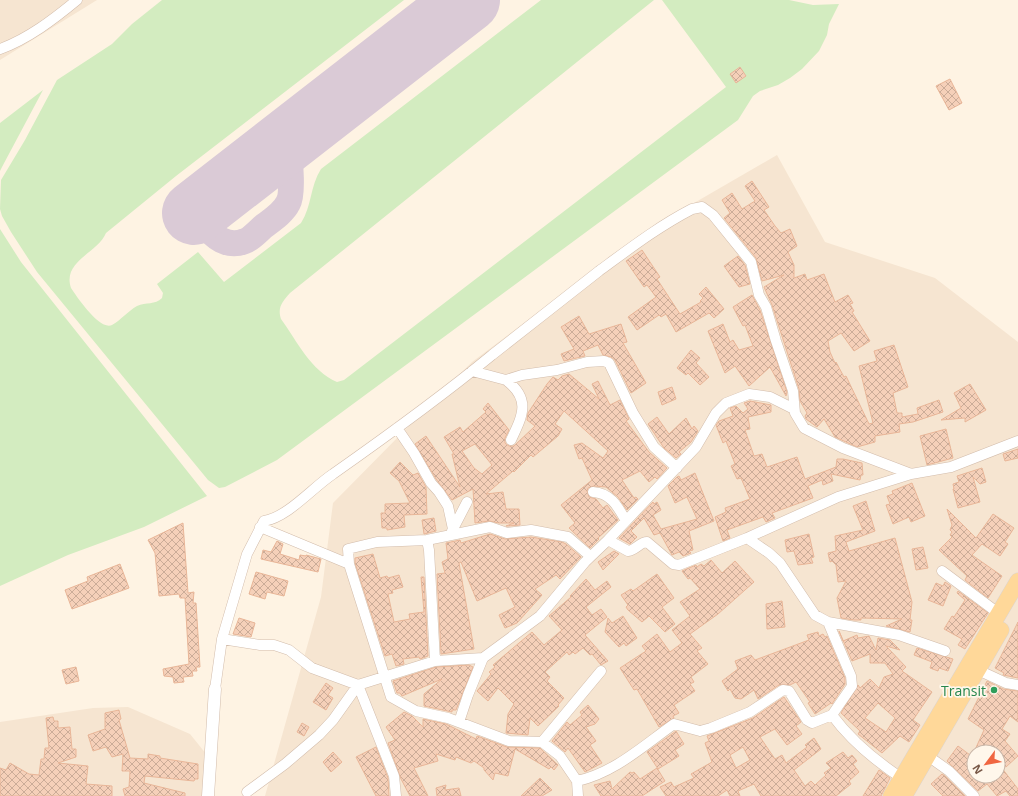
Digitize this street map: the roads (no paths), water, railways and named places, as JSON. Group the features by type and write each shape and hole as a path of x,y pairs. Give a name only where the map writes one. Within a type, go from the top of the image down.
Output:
{"main road":[{"path":"891,796 906,786 928,756 978,670 1015,599 1018,581"},
{"path":"906,786 998,614 1015,599"}],"street":[{"path":"0,49 14,43 54,19 77,0"},
{"path":"208,796 215,689 222,639 247,554 264,521 275,519 284,513 325,479 397,428 627,250 679,215 692,209 702,207 713,215 751,262 759,295 766,307 779,352 793,391 794,409 804,428 812,434 911,474"},
{"path":"506,380 522,375 557,370 587,362 604,361 609,363 633,414 654,447 677,468"},
{"path":"472,371 506,380 516,388 523,400 522,412 511,440"},
{"path":"460,722 468,695 484,658 540,616 590,556 608,540 696,447 716,413 726,404 749,394 770,397 794,409"},
{"path":"397,428 414,453 431,483 448,506 452,532"},
{"path":"608,540 628,551 633,550 643,542 647,542 673,564 679,565 747,538 838,496 911,474 951,467 1018,441"},
{"path":"594,492 602,492 611,498 626,521"},
{"path":"452,532 467,502"},
{"path":"260,527 349,564"},
{"path":"578,796 577,781 560,756 542,742 509,741 460,722 416,710 398,702 388,692 349,564 348,549 354,546 377,542 427,540 452,532 490,528 507,533 531,530 568,536 590,556"},
{"path":"747,538 766,550 780,563 815,615 828,622 885,631 945,651"},
{"path":"427,540 429,550 436,661"},
{"path":"942,571 998,614"},
{"path":"577,781 608,771 674,724 700,731 711,728 750,712 783,690 789,691 807,720 812,723 832,715 852,686 851,676 828,622"},
{"path":"222,639 260,645 274,645 289,650 312,668 358,685 394,776 396,796"},
{"path":"247,792 285,764 319,735 333,720 358,685 436,661 484,658"},
{"path":"978,670 1006,684 1018,685"},
{"path":"542,742 600,671"},
{"path":"832,715 846,734 906,786"},
{"path":"928,756 949,771 974,796"}],"place":[{"name":"Transit","path":"994,690"}]}
